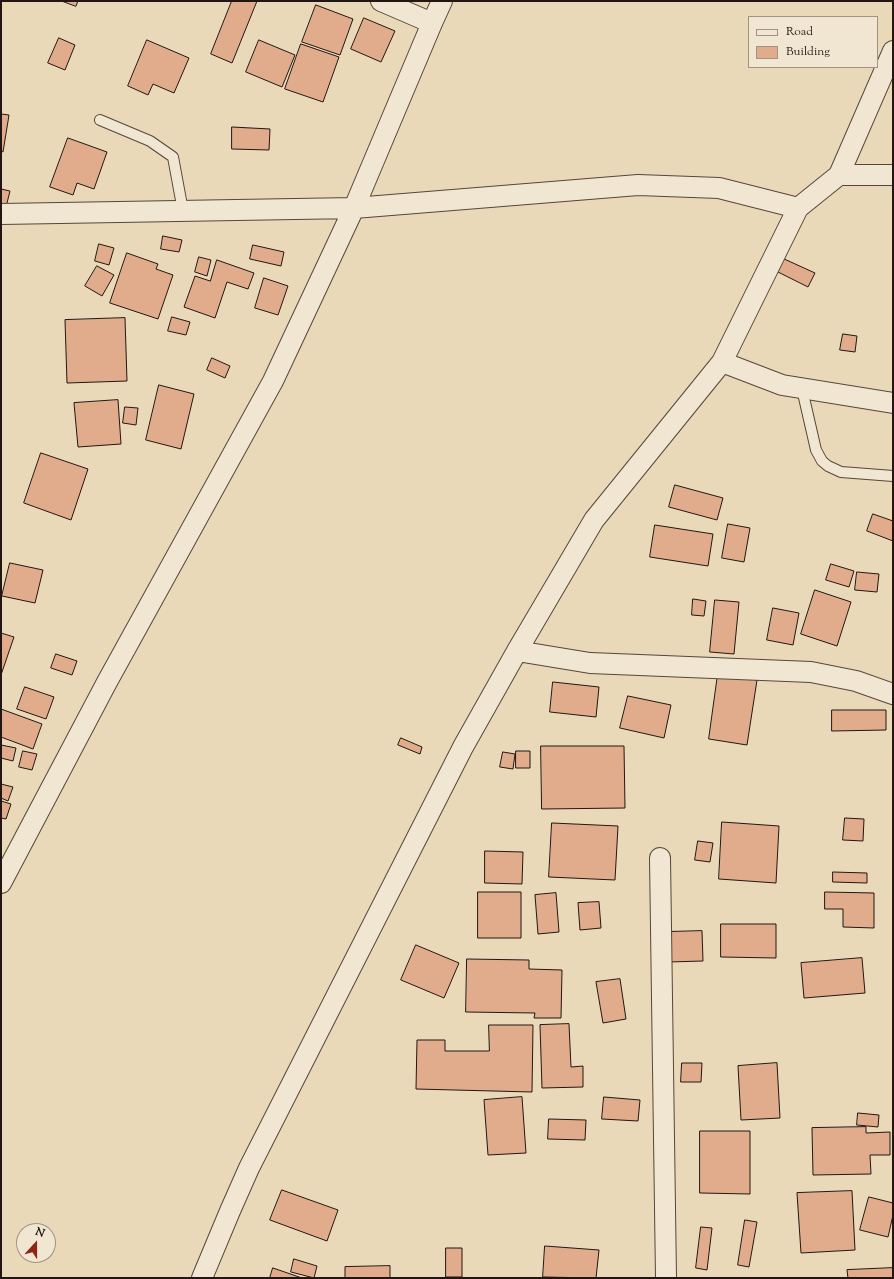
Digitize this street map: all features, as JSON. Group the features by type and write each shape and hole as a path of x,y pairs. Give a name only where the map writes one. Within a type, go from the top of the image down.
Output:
{"street":[{"path":"381,1 432,23"},
{"path":"1,882 107,682 273,381 354,208 442,1"},
{"path":"202,1278 249,1168 463,747 517,651 594,520 722,362 798,208 839,176 893,51"},
{"path":"839,176 893,175"},
{"path":"1,214 354,208 638,185 719,188 798,208"},
{"path":"722,362 782,385 893,403"},
{"path":"517,651 590,663 811,672 856,681 893,694"},
{"path":"660,858 666,1278"}],"lane":[{"path":"100,120 150,141 173,158 183,211"},
{"path":"802,389 816,450 822,461 828,466 842,472 893,476"}],"building":[{"path":"62,1 78,1 76,6"},
{"path":"232,1 257,1 232,63 211,54"},
{"path":"316,5 353,19 340,55 302,42"},
{"path":"364,18 395,31 381,62 351,49"},
{"path":"59,38 75,45 65,70 48,63"},
{"path":"147,40 189,58 174,93 153,84 148,95 128,86"},
{"path":"259,40 295,55 282,87 246,72"},
{"path":"301,44 339,57 323,102 285,89"},
{"path":"1,114 9,115 3,152 1,151"},
{"path":"232,127 270,129 269,150 232,149"},
{"path":"68,138 107,152 94,189 77,183 73,195 50,187"},
{"path":"1,189 10,191 5,211 1,210"},
{"path":"163,236 182,240 179,252 161,249"},
{"path":"99,244 114,248 109,265 95,261"},
{"path":"253,245 284,252 281,266 250,259"},
{"path":"127,253 158,264 156,269 173,275 158,319 110,303"},
{"path":"199,257 211,260 207,276 195,272"},
{"path":"782,258 815,273 808,287 776,271"},
{"path":"217,260 254,273 248,289 227,282 215,318 184,307 195,276 210,281"},
{"path":"97,266 114,275 102,296 85,286"},
{"path":"264,278 288,286 278,315 255,308"},
{"path":"172,317 190,322 186,335 168,331"},
{"path":"125,318 127,381 67,383 65,320"},
{"path":"843,334 857,336 855,352 840,350"},
{"path":"212,358 230,366 225,378 207,370"},
{"path":"159,385 194,394 181,449 146,440"},
{"path":"118,400 121,444 78,447 74,403"},
{"path":"125,407 138,408 136,425 123,423"},
{"path":"41,453 88,469 71,520 24,503"},
{"path":"675,485 723,498 717,520 669,507"},
{"path":"873,514 893,521 893,541 867,531"},
{"path":"728,524 750,528 744,562 722,558"},
{"path":"655,525 713,534 708,566 650,557"},
{"path":"10,563 43,570 35,603 2,596"},
{"path":"831,564 854,571 849,587 826,580"},
{"path":"857,572 879,574 877,592 855,590"},
{"path":"815,590 851,602 837,646 801,634"},
{"path":"693,599 706,601 704,616 692,615"},
{"path":"715,600 739,602 734,654 710,652"},
{"path":"773,608 799,613 793,645 767,640"},
{"path":"1,633 14,637 1,675"},
{"path":"56,654 77,661 72,675 51,668"},
{"path":"718,674 757,680 747,745 709,739"},
{"path":"553,682 599,687 596,717 550,712"},
{"path":"25,687 54,697 46,719 17,709"},
{"path":"628,696 671,705 664,738 620,728"},
{"path":"1,709 42,724 33,749 1,737"},
{"path":"832,710 886,710 886,730 832,731"},
{"path":"401,738 422,747 420,754 398,745"},
{"path":"1,745 16,748 13,761 1,758"},
{"path":"541,746 624,746 625,808 542,809"},
{"path":"23,751 37,754 32,770 19,767"},
{"path":"516,751 530,751 530,768 516,768"},
{"path":"503,752 515,754 513,769 500,767"},
{"path":"1,784 13,787 8,801 1,798"},
{"path":"1,801 11,804 6,819 1,818"},
{"path":"845,818 864,819 863,841 843,840"},
{"path":"722,822 779,826 776,883 719,879"},
{"path":"552,823 618,826 615,880 549,877"},
{"path":"698,841 713,843 710,862 695,860"},
{"path":"485,851 523,852 522,884 485,883"},
{"path":"833,872 867,873 867,883 833,882"},
{"path":"478,892 521,892 521,938 478,938"},
{"path":"825,892 874,893 874,928 843,927 843,909 825,909"},
{"path":"556,893 559,932 538,934 535,895"},
{"path":"599,902 601,928 580,930 578,903"},
{"path":"721,924 776,924 776,958 721,957"},
{"path":"702,931 703,961 668,962 667,932"},
{"path":"416,945 459,963 444,998 401,980"},
{"path":"862,958 865,993 804,998 801,963"},
{"path":"467,959 529,960 529,969 562,970 561,1018 534,1018 535,1013 466,1012"},
{"path":"620,979 626,1019 603,1023 596,982"},
{"path":"569,1024 571,1067 583,1066 583,1087 542,1088 540,1025"},
{"path":"489,1025 533,1025 532,1092 416,1089 417,1040 445,1040 445,1051 489,1051"},
{"path":"682,1063 702,1063 701,1082 681,1082"},
{"path":"777,1063 780,1118 741,1120 738,1066"},
{"path":"522,1097 526,1153 488,1155 484,1100"},
{"path":"604,1097 640,1100 638,1121 602,1119"},
{"path":"858,1113 879,1115 878,1127 857,1125"},
{"path":"549,1119 586,1120 585,1140 548,1139"},
{"path":"866,1127 866,1133 890,1132 890,1155 870,1155 871,1174 813,1175 812,1128"},
{"path":"700,1131 750,1131 750,1194 700,1193"},
{"path":"282,1190 338,1210 327,1241 270,1220"},
{"path":"852,1191 855,1250 801,1253 797,1193"},
{"path":"869,1197 893,1203 893,1215 888,1237 860,1230"},
{"path":"745,1220 757,1222 749,1267 738,1265"},
{"path":"701,1227 712,1228 707,1270 696,1268"},
{"path":"545,1246 599,1250 596,1278 543,1277"},
{"path":"446,1248 462,1248 462,1277 446,1277"},
{"path":"294,1259 317,1266 314,1278 291,1272"},
{"path":"390,1266 390,1278 345,1278 345,1267"},
{"path":"273,1268 302,1278 270,1278"},
{"path":"893,1268 893,1278 848,1278 847,1270"}]}
